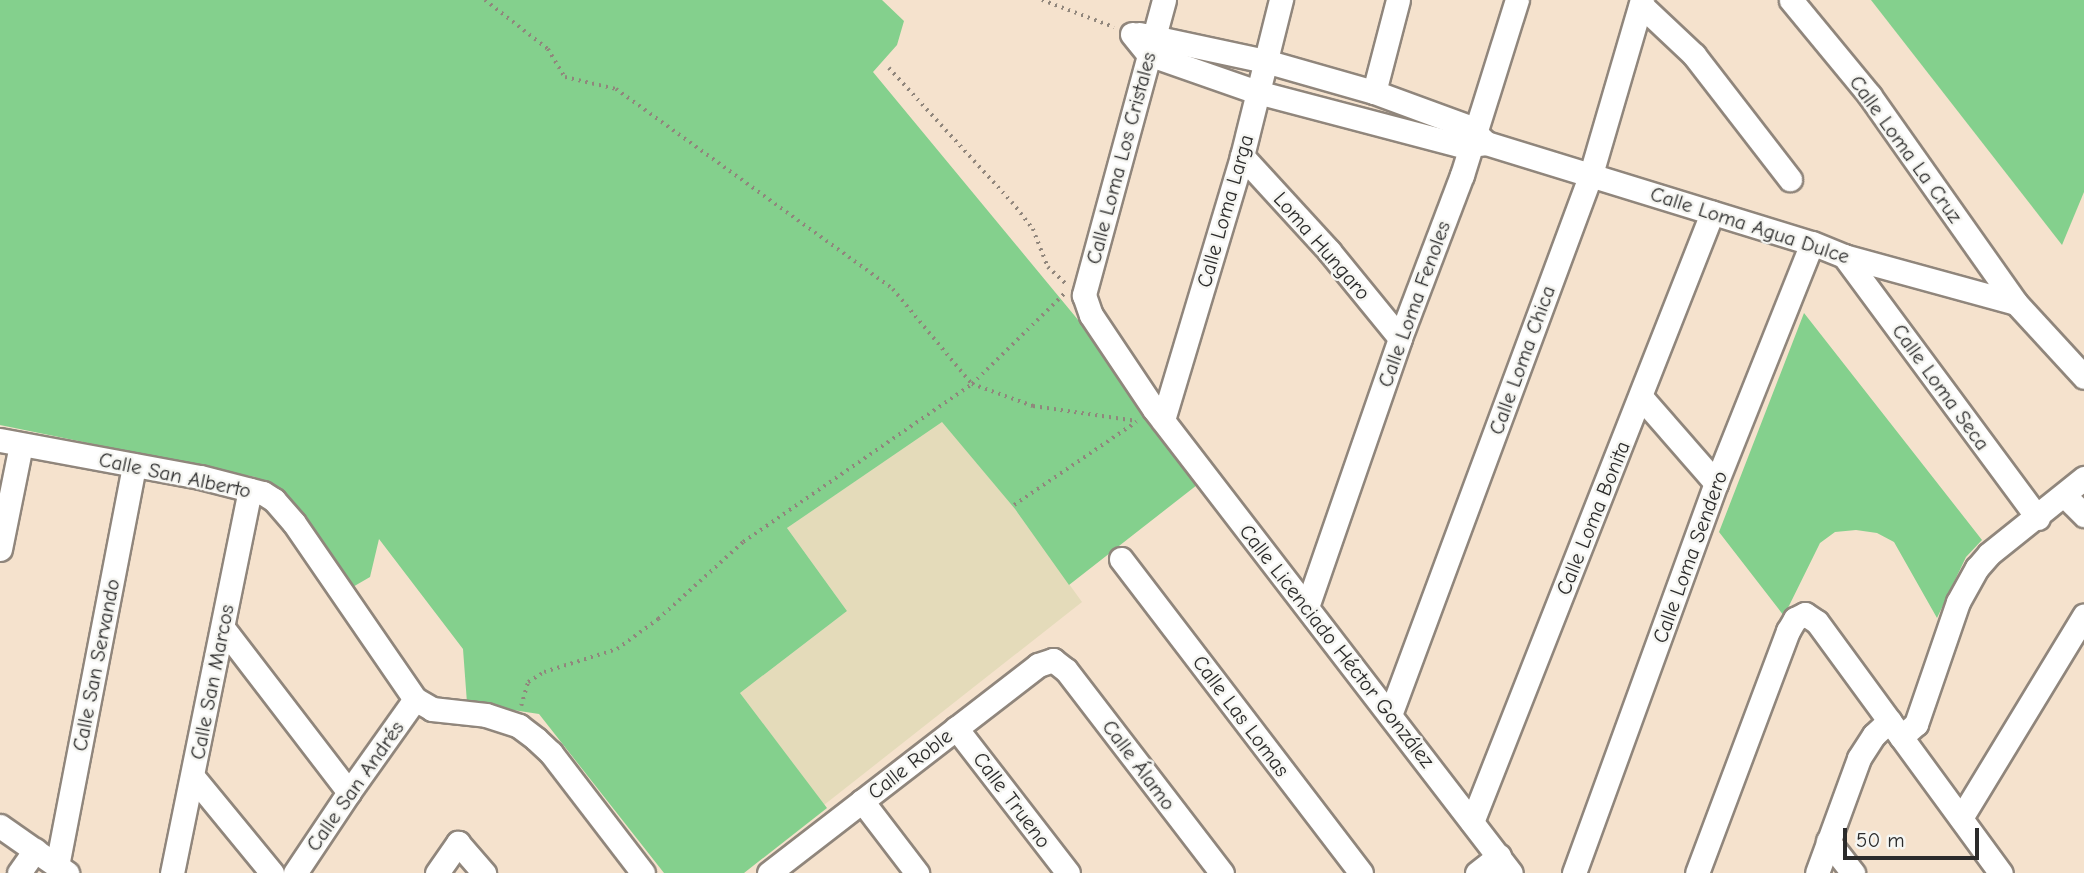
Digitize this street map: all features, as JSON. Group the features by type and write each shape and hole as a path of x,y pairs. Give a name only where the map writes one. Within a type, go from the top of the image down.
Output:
{"street":[{"name":"Calle Loma Los Cristales","path":"1091,315 1084,295 1144,41 1164,0"},
{"name":"Calle Loma Larga","path":"1152,417 1242,156 1281,0"},
{"path":"1374,92 1398,0"},
{"name":"Calle Loma Fenoles","path":"1307,607 1400,338 1478,141 1517,0"},
{"name":"Calle Loma La Cruz","path":"1791,0 1870,96 2016,303 2084,377"},
{"path":"1641,3 1693,55 1790,179"},
{"name":"Calle Loma Chica","path":"1390,715 1591,174 1641,3"},
{"name":"Calle Loma Agua Dulce","path":"1144,41 1265,61 1374,92 1441,115 1478,141"},
{"name":"Calle Loma Agua Dulce","path":"1144,41 1257,92 1478,141 1812,243 1844,256 2016,303"},
{"name":"Loma Hungaro","path":"1242,156 1329,251 1400,338"},
{"name":"Calle Loma Bonita","path":"1472,822 1712,213"},
{"name":"Calle Loma Sendero","path":"1574,873 1716,483 1812,243"},
{"name":"Calle Loma Seca","path":"1844,256 2038,518"},
{"name":"Calle Licenciado Héctor González","path":"1091,315 1152,417 1307,607 1505,865"},
{"path":"1641,397 1716,483"},
{"path":"0,549 10,442"},
{"name":"Calle San Alberto","path":"10,442 250,490 274,500 294,523 415,699"},
{"name":"Calle San Servando","path":"62,869 134,465"},
{"path":"1817,873 1859,758 1874,735 1916,724 1958,602 1977,568 1989,554 2038,518 2084,478"},
{"name":"Calle San Marcos","path":"172,873 194,778 250,490"},
{"path":"2065,496 2084,515"},
{"name":"Calle Las Lomas","path":"1121,559 1361,873"},
{"path":"1697,873 1788,631 1799,615 1808,615 1816,622 2001,873"},
{"path":"1961,818 2084,616"},
{"path":"223,628 349,792"},
{"name":"Calle Roble","path":"769,873 1038,665 1053,660"},
{"name":"Calle Álamo","path":"1053,660 1066,670 1222,873"},
{"path":"415,699 427,708 486,715 519,726 551,753 643,873"},
{"name":"Calle San Andrés","path":"295,873 415,699"},
{"name":"Calle Trueno","path":"956,728 1068,873"},
{"path":"194,778 272,873"},
{"path":"862,802 917,873"},
{"path":"0,826 62,869"},
{"path":"1828,841 1853,873"},
{"path":"437,873 458,843 484,873"},
{"path":"19,873 35,850"},
{"path":"1477,873 1505,865"}],"path":[{"path":"485,0 548,49 565,77 616,89 893,289 972,384 1033,407 1152,417"},
{"path":"1042,0 1144,41"},
{"path":"519,726 528,682 544,672 617,649 657,619 743,542 972,384 1070,288 1048,267 1033,229 1012,202 889,68"},
{"path":"1014,505 1152,417"}],"shaded area":[{"path":"942,421 1015,509 1082,602 824,805 740,693 847,611 787,528"}],"green space":[{"path":"0,0 882,0 904,21 897,45 873,72 1079,321 1197,485 1069,585 1015,509 942,422 787,528 847,611 740,693 827,808 744,873 664,873 539,714 467,703 463,649 379,539 370,577 351,588 283,495 271,484 255,477 0,425"},
{"path":"1871,0 2084,0 2084,192 2062,245"},
{"path":"1804,313 1982,540 1966,557 1937,618 1894,542 1877,533 1856,530 1835,532 1820,543 1784,616 1719,532"}]}
